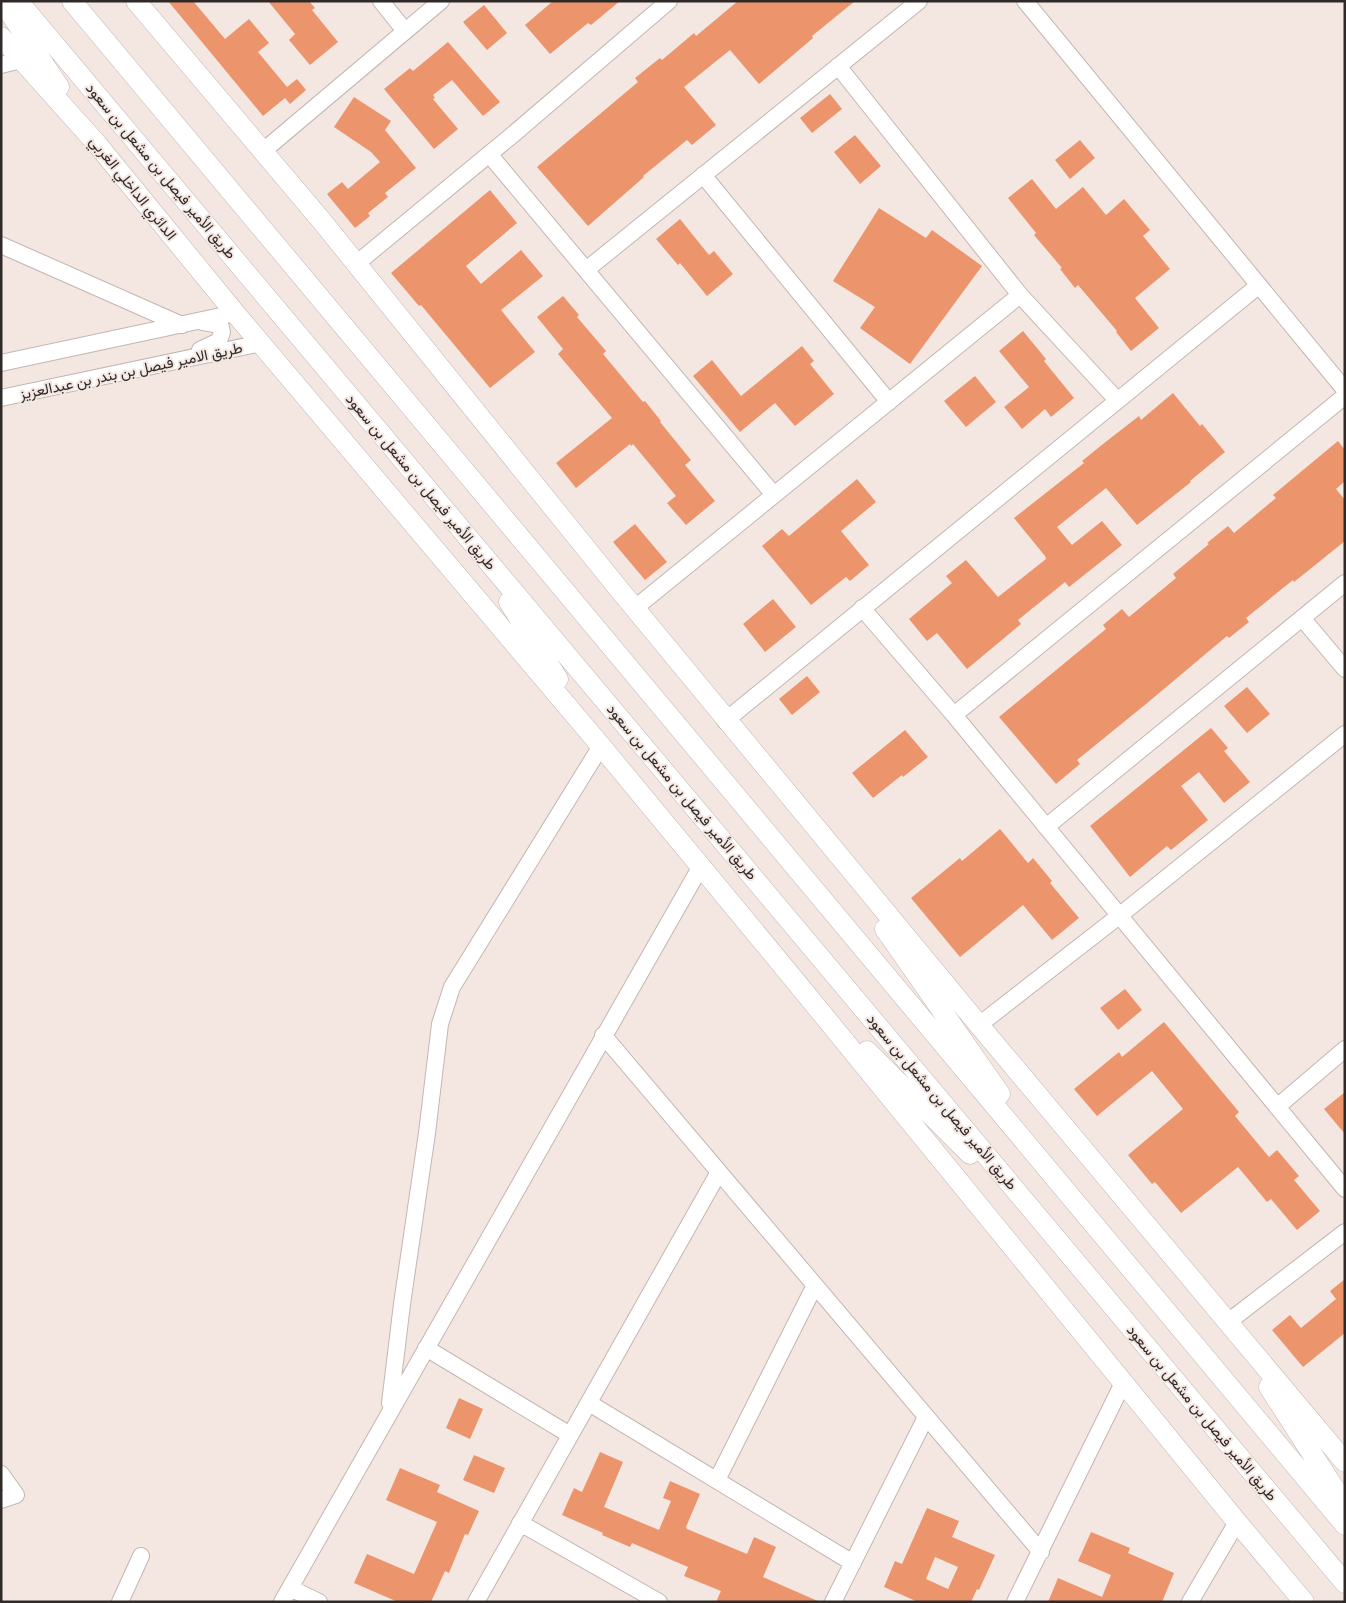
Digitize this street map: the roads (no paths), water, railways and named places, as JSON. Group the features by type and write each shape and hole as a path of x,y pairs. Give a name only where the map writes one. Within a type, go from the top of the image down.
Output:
{"main road":[{"path":"2,1 97,144"},
{"name":"طريق الأمير فيصل بن مشعل بن سعود","path":"18,1 1345,1583"},
{"path":"72,1 1345,1525"},
{"path":"136,1 356,264 726,720 791,795 979,1025 1228,1322 1342,1453"},
{"name":"الدائري الداخلي الغربي","path":"1,37 97,144 260,343 601,746"},
{"path":"465,533 601,746 1304,1602"},
{"path":"791,795 1079,1206"},
{"path":"788,972 1062,1245"},
{"path":"1228,1322 1345,1505"}],"street":[{"path":"381,1 405,31"},
{"path":"262,152 441,1"},
{"path":"356,264 670,1"},
{"path":"586,270 919,1"},
{"path":"1025,1 1345,390"},
{"path":"1,65 21,60"},
{"path":"838,66 1020,295 1117,400"},
{"path":"489,154 774,495"},
{"path":"703,175 889,402"},
{"path":"1,244 182,325"},
{"path":"726,720 1258,286"},
{"path":"635,608 1020,295"},
{"path":"1,363 235,313"},
{"path":"182,359 219,341 222,332 221,327 199,321"},
{"name":"طريق الامير فيصل بن بندر بن عبدالعزيز","path":"1,398 260,343"},
{"path":"954,715 1345,396"},
{"path":"1046,827 1345,583"},
{"path":"862,608 954,715 1345,1189"},
{"path":"1302,618 1345,669"},
{"path":"979,1025 1119,916 1345,734"},
{"path":"389,1413 440,1024 452,987 601,746"},
{"path":"319,1602 286,1595 603,1035 701,866"},
{"path":"603,1035 1041,1552"},
{"path":"1277,1107 1345,1049"},
{"path":"476,1602 719,1172"},
{"path":"1228,1322 1345,1232"},
{"path":"717,1480 815,1285"},
{"path":"426,1348 570,1435"},
{"path":"1015,1602 1123,1383"},
{"path":"589,1402 852,1563"},
{"path":"833,1602 926,1417"},
{"path":"1,1474 16,1495 1,1500"},
{"path":"520,1522 651,1600"},
{"path":"1190,1602 1237,1522"},
{"path":"120,1602 141,1556"}]}
